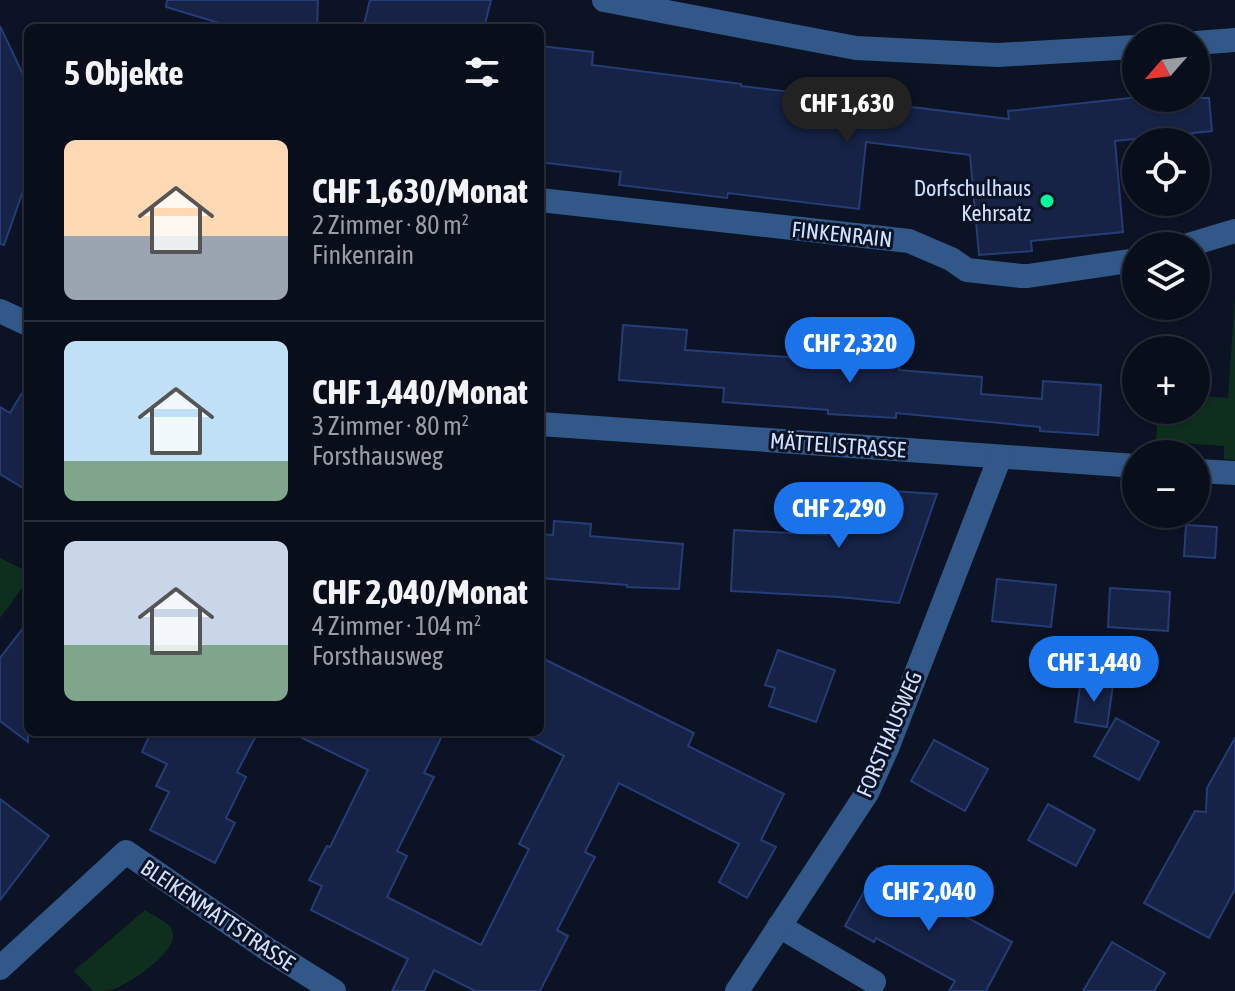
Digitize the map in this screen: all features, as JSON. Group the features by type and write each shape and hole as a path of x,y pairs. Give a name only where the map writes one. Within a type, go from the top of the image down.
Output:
{"street":[{"path":"604,0 856,48 998,55 1122,48"},
{"path":"1210,42 1235,40"},
{"name":"FINKENRAIN","path":"544,200 909,241 951,259 967,270 1021,276 1122,262"},
{"path":"1210,238 1235,231"},
{"path":"0,311 24,322"},
{"name":"MÄTTELISTRASSE","path":"544,424 1122,465"},
{"name":"FORSTHAUSWEG","path":"737,991 867,793 1000,457"},
{"path":"1210,472 1235,473"},
{"name":"BLEIKENMATTSTRASSE","path":"0,968 126,852 334,991"},
{"path":"779,926 874,982"}],"green space":[{"path":"1235,297 1235,460 1224,459 1224,446 1210,445 1210,440 1156,440 1157,424 1210,424 1210,397 1228,398"},
{"path":"0,558 24,570 24,585 0,618"},
{"path":"145,910 172,929 172,941 167,950 160,959 128,982 111,990 93,991 74,971"}],"building":[{"path":"167,0 318,0 317,24 223,24 166,7"},
{"path":"370,0 491,0 485,24 364,24"},
{"path":"0,26 24,77 24,188 4,245 0,244"},
{"path":"544,46 593,52 592,65 1009,119 1008,111 1122,99 1122,112 1210,112 1210,109 1212,131 1210,128 1122,128 1122,140 1115,141 1123,232 1031,241 1032,251 979,255 970,155 866,142 859,209 728,193 727,198 619,185 621,172 544,162"},
{"path":"623,325 687,330 685,350 831,360 831,356 900,360 899,370 982,377 981,394 1042,399 1043,381 1101,385 1098,435 896,413 896,418 828,414 828,410 723,402 724,388 619,380"},
{"path":"24,390 24,489 0,474 0,407 10,413"},
{"path":"846,488 937,494 899,603 731,591 734,530 826,535 828,502 845,504"},
{"path":"554,521 591,524 590,536 683,544 679,589 544,578 544,534 553,535"},
{"path":"1217,527 1215,558 1184,556 1186,528"},
{"path":"997,579 1056,585 1051,627 992,621"},
{"path":"1110,588 1170,592 1168,631 1108,627"},
{"path":"24,627 24,736 28,736 28,742 0,721 0,658"},
{"path":"778,650 835,670 816,722 769,706 775,688 765,685"},
{"path":"544,659 694,733 688,746 784,794 761,840 776,847 747,898 719,882 739,844 619,783 585,852 595,857 557,930 568,936 540,991 475,991 434,970 424,991 392,991 408,959 311,910 322,886 309,880 327,846 330,847 368,770 298,736 442,736 424,773 434,777 397,851 407,856 387,897 481,945 529,849 519,844 564,756 530,738 544,736"},
{"path":"1081,680 1113,685 1107,727 1075,722"},
{"path":"1116,718 1159,742 1139,780 1094,756"},
{"path":"149,736 256,736 237,772 246,777 226,818 235,823 215,863 150,830 169,792 156,786 167,764 142,752"},
{"path":"1235,738 1235,889 1209,938 1144,903 1195,811 1206,812 1207,788"},
{"path":"934,740 988,769 965,811 911,781"},
{"path":"0,799 49,836 0,900"},
{"path":"1048,804 1095,830 1076,866 1028,840"},
{"path":"877,868 1012,942 986,991 949,991 955,981 876,938 874,942 845,926"},
{"path":"1112,942 1165,973 1154,991 1083,991"}],"place":[{"name":"Dorfschulhaus Kehrsatz","path":"1047,201"}]}
